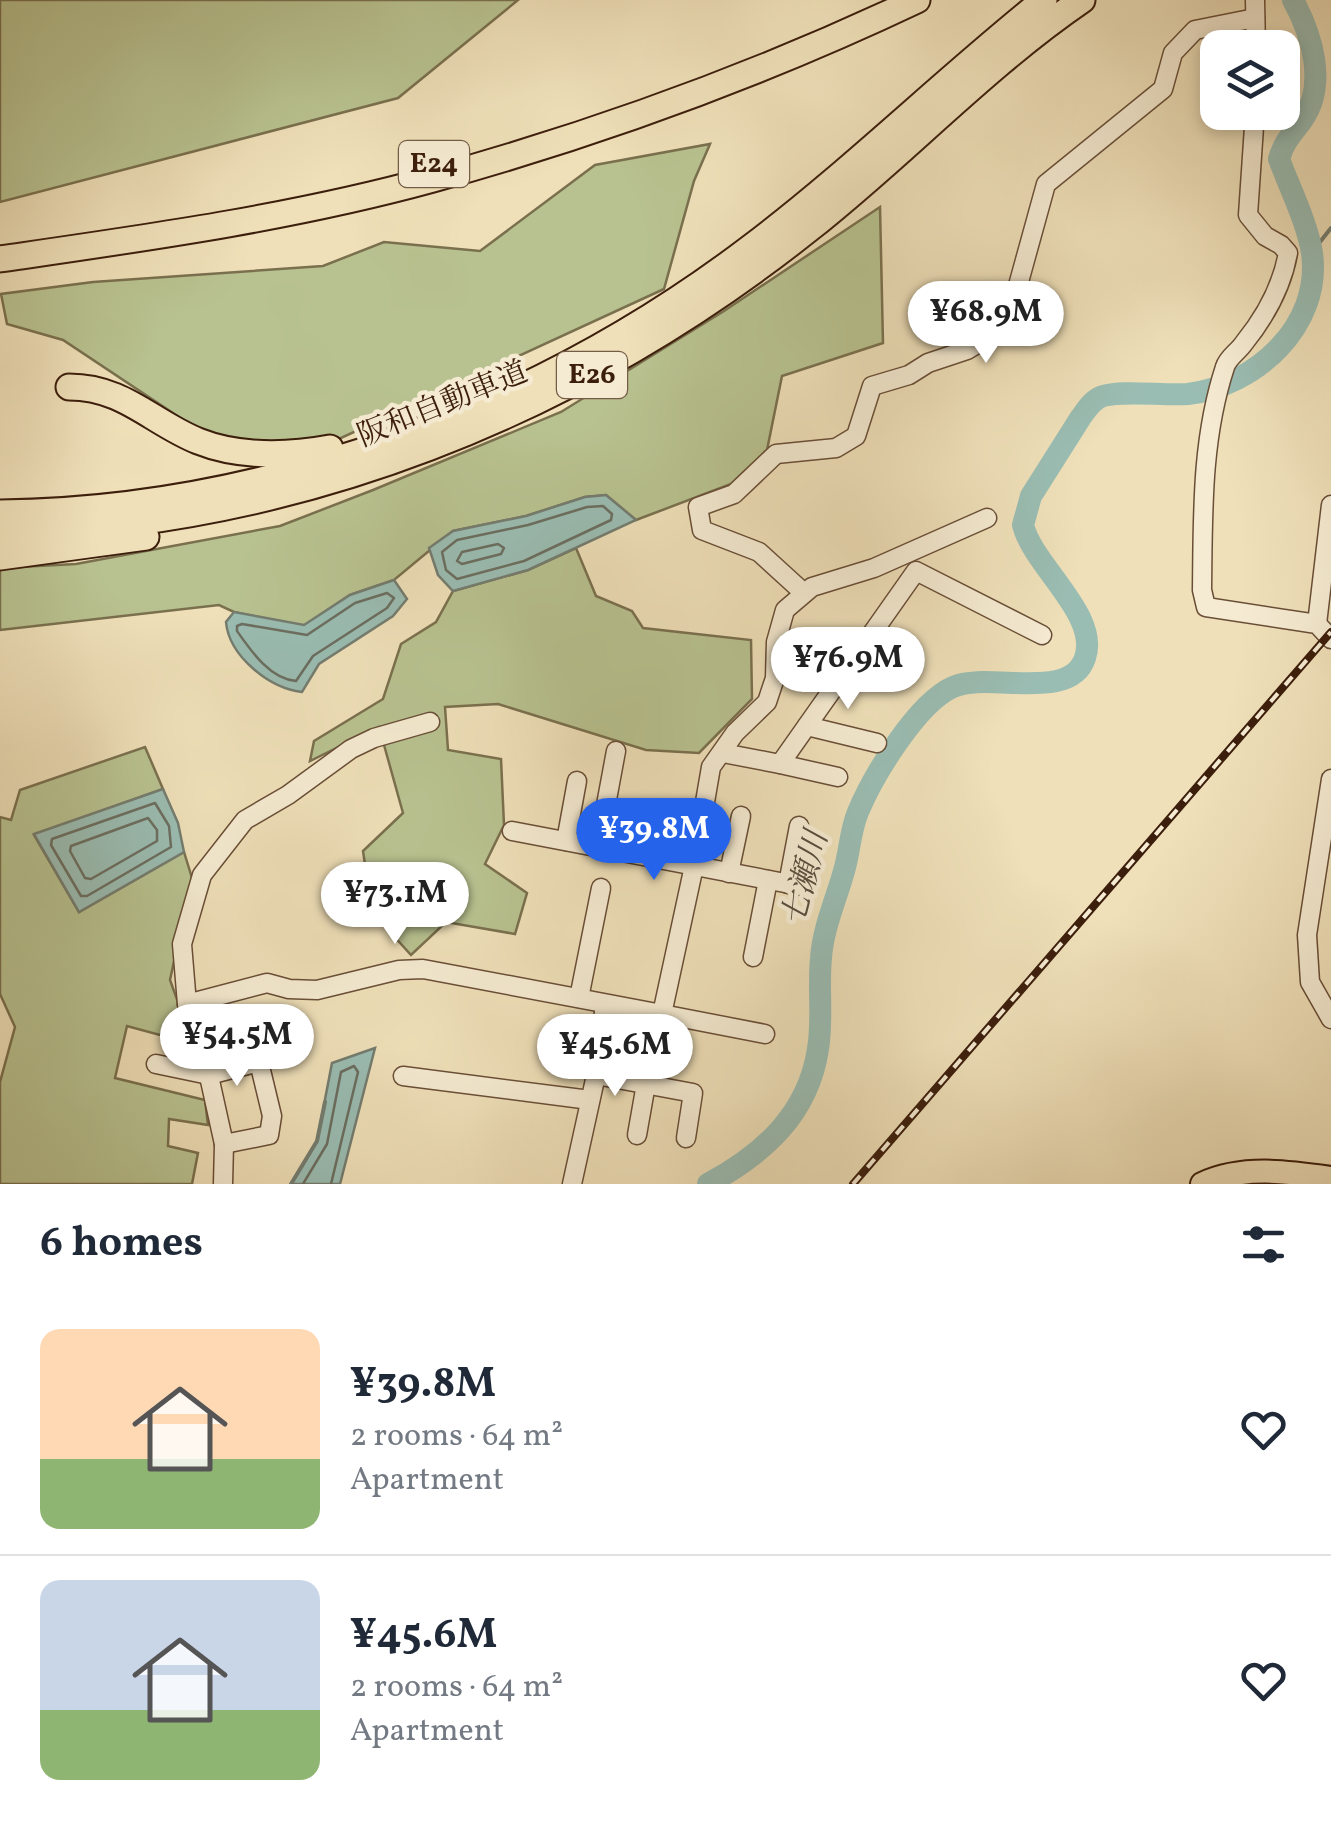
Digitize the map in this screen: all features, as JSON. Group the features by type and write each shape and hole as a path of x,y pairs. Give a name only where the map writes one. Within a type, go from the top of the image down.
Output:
{"highway":[{"name":"E24","path":"0,259 284,214 431,180 689,98 855,22 887,0"},
{"name":"E24","path":"0,245 280,200 426,166 573,123 917,0"},
{"name":"阪和自動車道","path":"0,513 156,500 286,473 349,455 490,400 631,328 696,287 799,209 1044,0"},
{"name":"阪和自動車道","path":"0,533 160,520 357,475 499,421 571,387 708,306 814,226 1011,55 1082,0"},
{"path":"70,387 101,389 198,441 222,448 254,453 324,450 372,438 486,396 631,328"},
{"path":"0,558 94,546 196,526 290,502 357,475"}],"main road":[{"path":"1202,1184 1217,1177 1251,1172 1331,1178"}],"street":[{"path":"804,593 759,552 702,530 698,507 734,494 776,454 836,448 856,436 872,386 967,350 1012,323 1014,300 1046,184 1163,88 1173,53 1196,30 1256,9"},
{"path":"1253,130 1248,215 1264,236 1288,253 1283,277 1270,304 1245,343 1226,362 1203,465 1202,590 1206,607 1317,624 1331,638"},
{"path":"1317,624 1331,505"},
{"path":"662,1014 711,766 767,702 775,678 776,642 786,610 812,588 874,568 987,518"},
{"path":"780,764 916,570 1042,635"},
{"path":"223,1184 224,1144 209,1075 186,1004 182,944 202,875 245,820 288,795 351,749 430,722"},
{"path":"807,726 878,744"},
{"path":"598,848 616,751"},
{"path":"723,752 838,777"},
{"path":"1331,779 1326,853 1307,935 1310,982 1331,1019"},
{"path":"566,841 577,780"},
{"path":"729,873 741,816"},
{"path":"512,830 797,886 799,826"},
{"path":"753,957 768,880"},
{"path":"579,998 601,888"},
{"path":"186,1004 268,983 317,990 423,968 765,1034"},
{"path":"572,1184 596,1075 605,1004"},
{"path":"156,1064 209,1075 259,1062 272,1116 269,1135 224,1144"},
{"path":"596,1075 693,1093 686,1138"},
{"path":"403,1076 590,1100"},
{"path":"637,1135 646,1084"}],"green space":[{"path":"0,0 518,0 398,98 0,202"},
{"path":"710,144 694,181 664,289 341,438 247,444 194,427 63,340 7,324 1,294 93,282 323,266 384,242 480,251 595,165"},
{"path":"880,207 883,343 782,376 767,450 731,484 636,520 606,495 453,531 394,580 350,595 304,626 234,612 219,605 0,630 0,568 76,564 280,526 373,490 561,412 724,311"},
{"path":"576,548 596,596 632,611 643,628 751,640 752,699 699,753 646,750 498,704 445,707 448,750 501,759 504,825 485,864 527,893 515,934 446,922 411,955 372,912 363,851 403,813 379,727 310,761 314,741 383,699 401,644 436,622 453,591 528,570"},
{"path":"145,747 163,789 34,835 79,912 184,852 192,878 170,980 193,1044 127,1026 115,1078 205,1100 208,1125 169,1119 168,1146 198,1153 192,1184 0,1184 0,1082 15,1027 0,994 0,817 11,820 20,790"}],"water":[{"path":"606,495 636,520 528,570 453,591 438,575 429,548 453,531"},
{"path":"394,580 407,599 393,616 319,664 302,692 264,677 243,658 229,635 226,622 234,612 304,625 350,595"},
{"path":"163,789 178,823 184,852 79,912 34,834"},
{"path":"375,1048 340,1184 291,1184 317,1141 332,1063"}],"waterway":[{"name":"七瀬川","path":"708,1184 764,1146 804,1094 818,1049 822,947 853,826 874,780 898,742 925,708 953,687 986,682 1046,683 1076,672 1085,658 1083,625 1029,541 1023,525 1031,496 1081,417 1103,396 1188,394 1213,389 1259,365 1295,328 1312,280 1312,253 1279,159 1310,105 1315,75 1311,44 1293,0"},
{"path":"1312,252 1331,228"},
{"path":"291,1184 317,1141 325,1102"}],"railway":[{"path":"853,1184 1331,632"}]}
